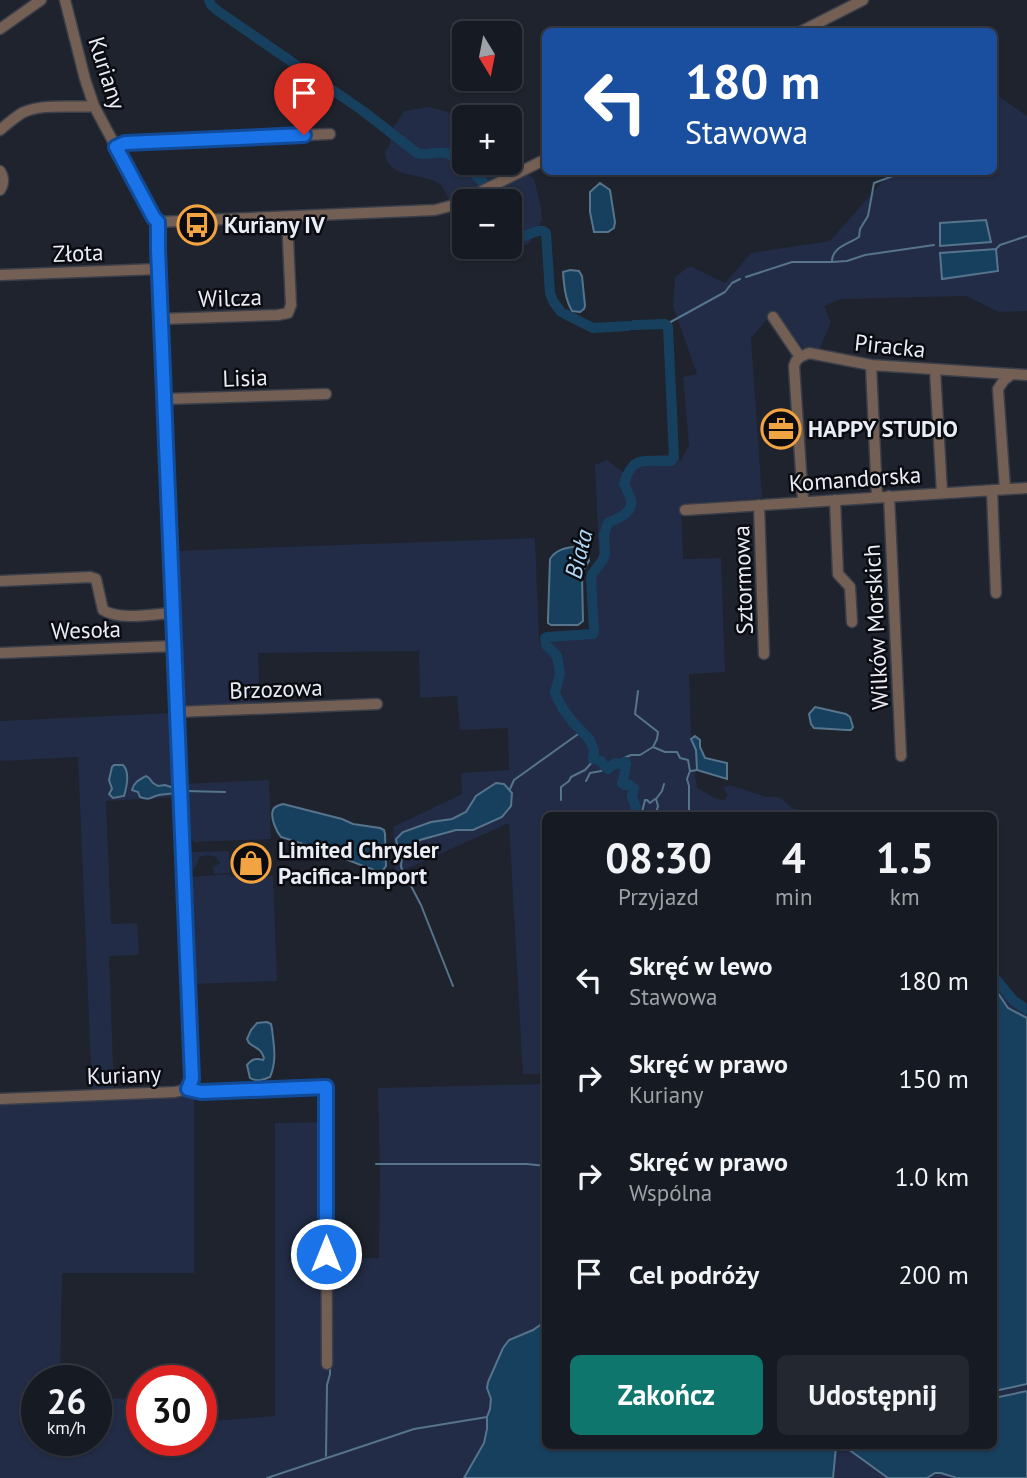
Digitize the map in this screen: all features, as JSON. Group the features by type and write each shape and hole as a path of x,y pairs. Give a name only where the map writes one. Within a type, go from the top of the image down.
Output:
{"street":[{"path":"0,29 41,0"},
{"name":"Kuriany","path":"0,1099 175,1092 188,1089 192,1079 158,222 94,106 65,0"},
{"path":"808,28 863,0"},
{"path":"0,130 21,114 41,107 94,106"},
{"path":"116,147 125,143 330,134"},
{"path":"158,222 427,211 444,208 481,192 542,161"},
{"path":"0,171 3,183 0,190"},
{"name":"Wilcza","path":"161,319 288,313 287,217"},
{"name":"Złota","path":"0,275 159,268"},
{"path":"773,317 800,357 794,366 803,501"},
{"name":"Piracka","path":"800,357 814,353 871,365 1027,375"},
{"path":"871,365 877,497"},
{"path":"935,370 942,493"},
{"path":"1005,489 998,390 1004,380 1013,374"},
{"name":"Lisia","path":"164,399 326,394"},
{"name":"Komandorska","path":"685,510 1027,488"},
{"path":"992,490 996,593"},
{"name":"Wilków Morskich","path":"889,496 901,755"},
{"path":"835,500 838,575 850,587 852,622"},
{"name":"Sztormowa","path":"759,505 764,654"},
{"path":"0,581 90,577 96,579 103,610 107,612 120,616 173,613"},
{"name":"Wesoła","path":"0,653 174,646"},
{"name":"Brzozowa","path":"177,712 377,704"},
{"path":"188,1089 201,1092 326,1087 327,1364"}],"shaded area":[{"path":"997,95 1027,116 1027,311 999,312 966,296 841,299 824,306 831,322 820,348 806,351 772,313 751,338 762,498 681,504 683,559 721,558 725,672 689,674 691,739 696,750 695,774 697,788 717,799 724,800 728,795 723,788 730,785 766,797 779,797 792,808 811,812 542,812 542,1074 523,1074 509,823 395,874 393,827 462,794 461,773 509,770 508,728 460,730 457,696 420,698 419,651 258,653 260,706 181,709 174,551 535,538 539,640 541,647 550,655 545,640 547,637 592,634 588,575 599,555 595,465 607,460 624,473 631,460 638,457 671,454 681,461 689,445 683,377 697,374 673,306 675,277 690,266 725,283 751,253 830,241 888,175 997,175"},
{"path":"429,107 452,114 452,175 522,175 522,170 534,179 542,220 527,245 522,246 522,189 452,189 452,207 438,183 391,166 385,151 389,146 393,128 404,111"},
{"path":"173,713 177,797 106,801 111,924 137,923 139,955 109,956 114,1089 92,1091 78,757 0,761 0,721"},
{"path":"269,780 271,839 195,842 186,837 184,784"},
{"path":"227,851 230,873 214,874 213,867 220,861 207,855 200,857 195,868 188,871 189,852"},
{"path":"230,874 231,877 273,876 277,981 192,984 188,879"},
{"path":"997,973 1021,1002 1027,1005 1027,1478 0,1478 0,1103 194,1094 194,1273 62,1273 60,1365 21,1365 21,1456 112,1456 112,1399 126,1398 126,1456 217,1456 217,1421 275,1416 275,1123 331,1122 330,1257 379,1258 378,1088 542,1084 542,1449 997,1449"}],"water":[{"path":"600,183 610,190 615,222 614,228 608,232 594,232 590,212 590,192"},
{"path":"986,220 991,242 940,246 940,223"},
{"path":"996,249 998,271 942,279 940,253"},
{"path":"579,271 582,276 585,306 580,312 572,311 566,297 563,272"},
{"path":"582,546 587,548 589,561 582,576 583,621 578,625 551,625 548,623 550,559 560,550"},
{"path":"815,707 846,714 853,727 851,730 814,728 809,714"},
{"path":"695,736 700,740 705,758 727,763 727,779 697,770 696,750 691,739"},
{"path":"114,765 123,765 127,771 127,779 124,796 113,798 109,794 112,789 109,780"},
{"path":"146,776 158,786 174,788 175,793 148,799 140,797 138,792 132,790 135,783"},
{"path":"496,783 504,784 512,793 511,806 502,817 473,830 456,830 420,840 411,850 397,845 396,839 403,832 431,822 452,819 466,812 476,796"},
{"path":"283,804 384,830 386,866 379,872 281,837 272,813"},
{"path":"997,992 1008,1008 1027,1018 1027,1384 997,1390"},
{"path":"267,1022 272,1029 274,1065 270,1077 255,1080 250,1078 247,1065 250,1061 264,1058 260,1050 247,1039 257,1023"},
{"path":"542,1324 542,1449 836,1449 833,1478 464,1478 484,1443 491,1399 488,1382 503,1348 509,1340"},
{"path":"1027,1391 1027,1478 957,1478 935,1473 927,1478 888,1478 848,1449 997,1449 997,1397"}],"waterway":[{"name":"Biała","path":"209,0 218,11 363,111 417,153 450,155 483,182"},
{"path":"832,261 838,249 859,237 860,229 868,216 874,183 894,175"},
{"name":"Biała","path":"522,237 538,231 546,233 550,293 561,312"},
{"path":"996,249 1000,245 1027,236"},
{"path":"746,277 792,262 847,261 865,255 934,245"},
{"path":"667,324 725,292 732,283 740,279"},
{"name":"Biała","path":"565,314 593,328 628,326"},
{"name":"Biała","path":"634,325 665,324 668,327 674,457 671,461 641,462 627,474 624,484 631,500 630,509 608,523 604,535 603,560 592,574 593,634 545,638 546,645 557,656 560,674 556,696 572,721 590,740 594,751 593,759 601,761 608,769 615,763 625,762 622,783 634,788 632,797 635,812"},
{"path":"638,691 635,714 658,732 653,747"},
{"path":"510,789 514,780 581,732"},
{"path":"624,762 624,758 640,755 653,747 665,752 677,752 680,758 688,760 689,812"},
{"path":"561,800 561,787 594,760"},
{"path":"586,781 590,773 601,771 605,767"},
{"path":"691,771 697,770"},
{"path":"656,812 656,799 664,784"},
{"path":"185,791 225,792"},
{"path":"642,812 645,800 650,803 655,799"},
{"path":"406,849 402,855 401,867 421,905 453,986"},
{"name":"Biała","path":"997,981 1013,1000 1027,1010"},
{"path":"376,1164 542,1166"},
{"path":"326,1456 327,1385 330,1367"},
{"path":"267,1478 414,1429 487,1417"}],"place":[{"name":"Kuriany IV","path":"197,225"},
{"name":"HAPPY STUDIO","path":"781,429"},
{"name":"Limited Chrysler Pacifica-Import","path":"251,863"}],"route":[{"path":"304,135 125,143 116,147 158,222 192,1079 188,1089 201,1092 326,1087 326,1254"}]}
